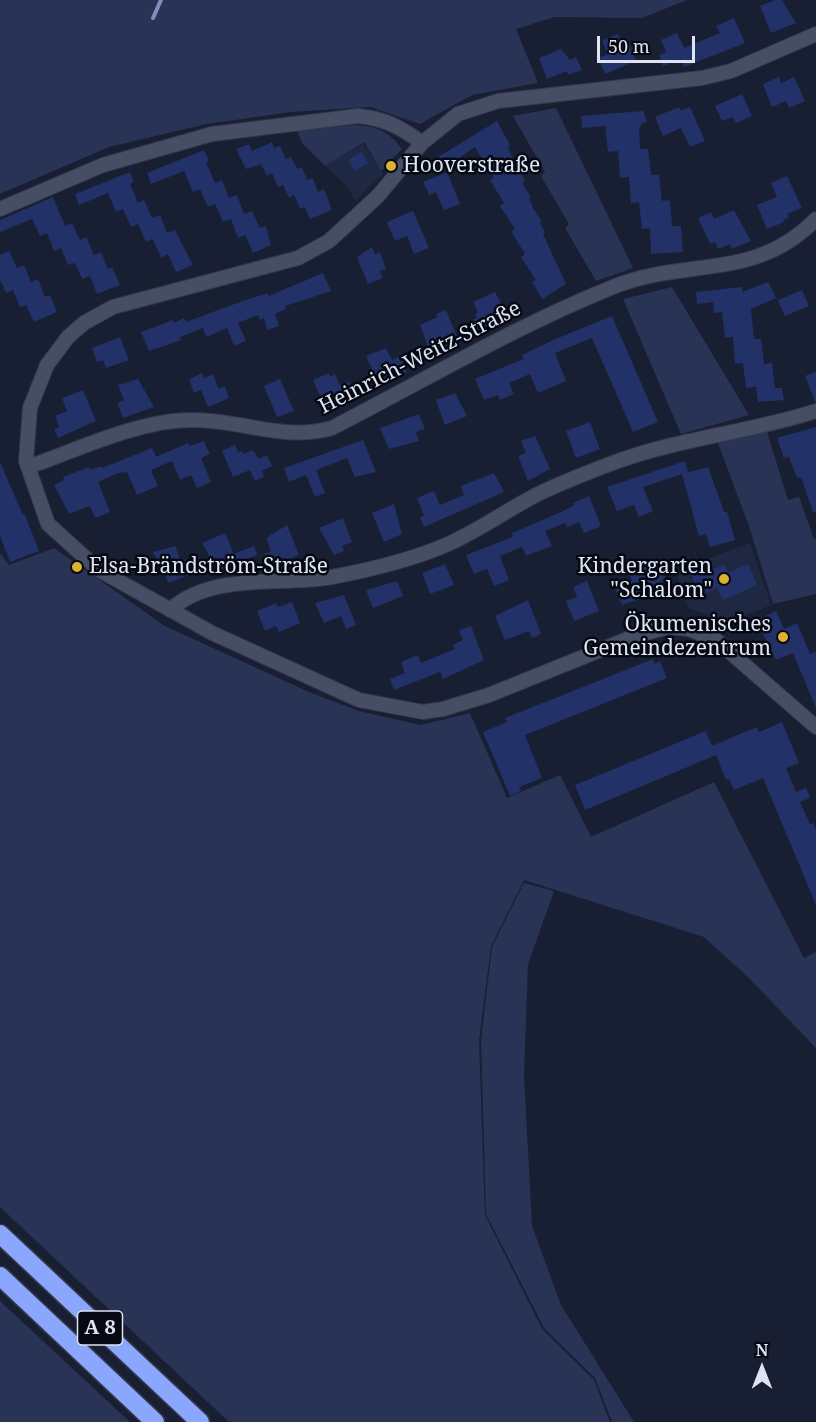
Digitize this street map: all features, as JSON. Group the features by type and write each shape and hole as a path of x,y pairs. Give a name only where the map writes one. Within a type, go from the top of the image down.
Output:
{"highway":[{"name":"A 8","path":"0,1234 200,1422"},
{"name":"A 8","path":"0,1276 155,1422"}],"street":[{"path":"816,34 731,71 702,78 498,101 458,114 422,143 378,196 329,241 298,258 144,297 113,307 84,323 68,337 38,382 26,430 28,467 48,524 66,543 99,570 170,610 359,700 423,712 489,695 635,636 668,627 689,629 716,640 816,727"},
{"path":"0,209 104,165 212,134 358,116 378,118 403,129 422,143"},
{"name":"Heinrich-Weitz-Straße","path":"28,467 110,438 178,420 213,420 295,434 311,434 332,428 517,332 613,287 640,278 759,258 795,238 816,219"},
{"path":"170,610 182,600 205,590 330,577 380,566 446,545 539,494 618,461 680,443 767,426 816,411"}],"shaded area":[{"path":"0,0 687,0 642,18 555,17 516,29 538,83 472,95 420,124 370,107 291,112 207,124 109,147 0,194"},
{"path":"556,108 633,268 596,281 565,228 569,224 541,176 545,172 513,116"},
{"path":"356,125 382,131 402,149 381,171 364,142 325,166 302,143 297,130"},
{"path":"363,143 383,174 355,201 347,186 325,166"},
{"path":"672,287 749,415 681,434 623,299"},
{"path":"767,432 788,500 799,497 814,539 816,539 816,594 773,604 749,526 718,443"},
{"path":"750,543 771,605 729,622 688,608 675,571"},
{"path":"54,548 165,626 309,692 359,711 421,725 470,713 507,798 560,775 591,837 714,782 804,958 816,952 816,1048 748,977 704,937 524,880 491,946 479,1040 485,1215 542,1329 594,1380 610,1422 229,1422 0,1207 0,553 9,565"},
{"path":"524,883 554,891 528,964 524,1075 532,1226 561,1305 634,1422 612,1422 595,1378 544,1328 486,1214 481,1040 492,947"},
{"path":"0,1301 130,1422 0,1422"}],"building":[{"path":"775,0 782,0 796,23 771,33 760,6"},
{"path":"734,18 745,43 684,67 680,59 663,66 659,55 666,52 661,40 677,33 684,48 720,33 716,26"},
{"path":"618,34 624,48 630,45 636,61 605,74 598,58 608,54 602,41"},
{"path":"561,49 570,60 576,57 582,70 568,75 567,71 547,79 539,58"},
{"path":"779,77 781,83 794,77 805,101 789,108 786,101 772,107 763,84"},
{"path":"742,94 752,116 736,123 733,117 722,121 715,106"},
{"path":"679,107 681,111 690,107 705,141 690,147 681,128 663,136 655,117"},
{"path":"643,111 647,122 642,123 639,130 640,149 648,149 651,175 659,175 662,201 670,200 672,226 681,226 683,252 651,254 650,228 642,229 639,202 631,203 629,177 620,178 618,151 608,152 605,126 582,128 581,116"},
{"path":"497,121 510,145 508,146 512,157 525,181 522,183 542,222 540,223 545,233 543,234 566,284 542,299 532,282 536,280 521,257 525,254 511,231 515,229 500,206 504,203 490,180 494,178 475,147 444,169 438,157"},
{"path":"272,142 274,148 280,146 286,159 291,157 297,169 302,167 307,180 313,178 318,192 324,189 332,210 310,219 305,207 300,209 294,195 289,198 283,185 278,187 272,173 267,176 261,164 246,169 236,149 249,144 252,151"},
{"path":"204,150 209,161 206,162 215,183 222,180 229,198 237,195 244,214 252,211 260,228 266,226 271,245 253,253 245,235 238,238 231,219 223,222 215,204 208,207 200,189 193,192 184,171 151,184 147,173"},
{"path":"361,152 368,163 355,171 348,160"},
{"path":"130,172 134,182 130,184 138,203 144,200 152,218 160,215 167,233 175,230 193,265 176,272 168,254 161,258 153,239 146,242 138,224 131,227 123,209 116,212 108,193 79,205 75,194"},
{"path":"447,172 460,204 444,210 436,192 429,195 423,182"},
{"path":"787,176 802,208 787,214 789,218 783,220 784,222 767,229 757,205 777,197 771,183"},
{"path":"53,197 65,226 72,223 80,240 86,237 94,255 101,252 108,269 112,267 120,285 97,294 90,276 82,279 75,263 68,265 61,248 54,251 47,233 40,236 32,219 0,232 0,220"},
{"path":"734,210 751,241 732,249 730,244 718,249 715,242 710,244 698,218 711,212 714,219"},
{"path":"413,211 429,248 414,254 407,236 395,241 387,222"},
{"path":"372,247 375,254 380,252 386,269 380,271 383,278 368,284 357,257"},
{"path":"9,251 17,268 24,265 31,282 38,279 45,297 50,295 57,312 34,322 26,305 20,307 13,290 6,293 0,280 0,255"},
{"path":"323,273 331,291 285,306 286,309 275,314 279,326 267,330 264,318 260,320 258,315 238,323 246,341 234,346 227,328 206,337 203,328 180,337 181,340 149,351 141,332 173,320 174,323 184,318 186,322 268,293 269,296"},
{"path":"768,282 776,298 751,309 754,339 761,339 764,364 772,363 775,388 782,388 784,400 758,402 756,387 746,388 743,363 735,364 733,337 725,338 722,312 714,313 713,302 697,304 696,292 742,287 742,292"},
{"path":"802,290 809,306 785,316 778,300"},
{"path":"495,292 509,317 477,330 472,320 477,318 475,314 478,313 473,302"},
{"path":"446,310 458,339 431,355 420,325"},
{"path":"612,316 658,422 633,432 592,338 555,353 566,381 538,393 530,374 509,383 514,394 500,400 498,395 484,400 475,379 524,359 522,355 553,340"},
{"path":"120,337 129,360 106,368 103,360 97,362 92,348"},
{"path":"386,348 392,360 400,356 407,372 379,384 366,356"},
{"path":"816,372 816,402 815,402 805,376"},
{"path":"202,373 204,378 213,374 219,389 225,386 229,398 208,407 201,390 194,393 189,379"},
{"path":"329,373 330,377 335,374 340,385 349,382 354,393 338,400 341,406 327,412 313,380"},
{"path":"138,379 154,407 123,418 117,403 124,400 118,385"},
{"path":"280,379 294,411 277,417 264,386"},
{"path":"83,390 96,421 58,438 54,429 59,427 55,416 67,411 62,398"},
{"path":"455,393 467,416 445,425 436,400"},
{"path":"419,414 425,429 416,432 419,441 389,449 380,428"},
{"path":"590,422 600,449 576,458 566,431"},
{"path":"816,427 816,512 813,512 801,477 797,478 789,457 784,458 777,438"},
{"path":"535,436 550,469 528,481 518,456 526,453 521,441"},
{"path":"363,440 376,472 355,477 347,458 316,470 325,493 315,497 306,475 289,482 284,468"},
{"path":"204,441 210,454 201,458 211,482 197,488 191,475 180,480 172,461 151,470 158,486 137,495 127,472 118,473 98,482 110,512 95,518 90,506 69,514 54,485 64,480 63,477 89,467 90,470 101,466 102,468 152,448 156,457 188,443 189,446"},
{"path":"235,445 238,453 242,451 243,454 253,450 259,459 267,455 272,466 262,471 264,477 255,481 250,470 233,477 222,451"},
{"path":"685,461 688,472 643,487 653,511 639,517 634,505 617,511 607,487"},
{"path":"0,462 39,551 10,562 0,536"},
{"path":"708,467 724,512 727,512 735,540 710,547 706,534 699,536 682,474"},
{"path":"494,473 504,492 424,527 420,517 424,516 417,498 434,491 440,505 464,495 461,486"},
{"path":"589,496 601,526 584,533 579,522 567,527 565,523 545,531 552,546 526,556 522,547 500,556 509,580 494,586 487,569 474,574 466,555 513,537 512,533 561,512 574,505 573,503"},
{"path":"394,504 402,534 384,542 372,513"},
{"path":"343,518 352,542 342,546 344,551 334,555 319,528"},
{"path":"287,525 299,555 276,564 275,561 268,564 264,554 271,551 266,538"},
{"path":"225,533 234,554 254,546 257,555 218,571 202,543"},
{"path":"175,546 181,561 187,559 193,573 169,583 153,552"},
{"path":"445,564 454,585 430,594 422,573"},
{"name":"Kindergarten \"Schalom\"","path":"724,564 728,573 748,564 757,585 723,600 717,588 700,595 691,574 709,566 711,570"},
{"path":"647,567 650,574 662,569 666,579 661,581 666,591 622,605 615,588 632,581 629,573"},
{"path":"397,581 403,596 373,608 366,590"},
{"path":"587,581 599,611 574,621 566,601 577,597 573,587"},
{"path":"344,595 356,625 346,629 341,616 324,623 315,603"},
{"path":"528,600 541,634 532,638 529,631 505,640 495,616"},
{"path":"292,602 300,623 279,632 276,626 265,631 257,611 276,603 278,607"},
{"name":"Ökumenisches Gemeindezentrum","path":"776,611 784,629 797,623 810,654 816,652 816,708 793,653 776,660 756,620"},
{"path":"471,626 484,660 443,679 440,672 394,690 390,679 405,673 401,662 418,655 421,663 455,649 453,645 463,640 459,630"},
{"path":"653,659 655,664 660,661 667,678 525,735 542,778 519,787 521,791 510,796 483,732 507,722 505,718"},
{"path":"782,722 799,763 786,768 796,792 806,788 810,798 800,802 810,824 813,823 816,829 816,905 763,778 734,790 729,779 726,780 716,755 585,810 575,785 706,731 712,746 757,727 759,732"}],"waterway":[{"path":"153,18 161,0"}],"place":[{"name":"Hooverstraße","path":"391,166"},
{"name":"Elsa-Brändström-Straße","path":"77,567"},
{"name":"Kindergarten \"Schalom\"","path":"724,579"},
{"name":"Ökumenisches Gemeindezentrum","path":"783,637"}]}
